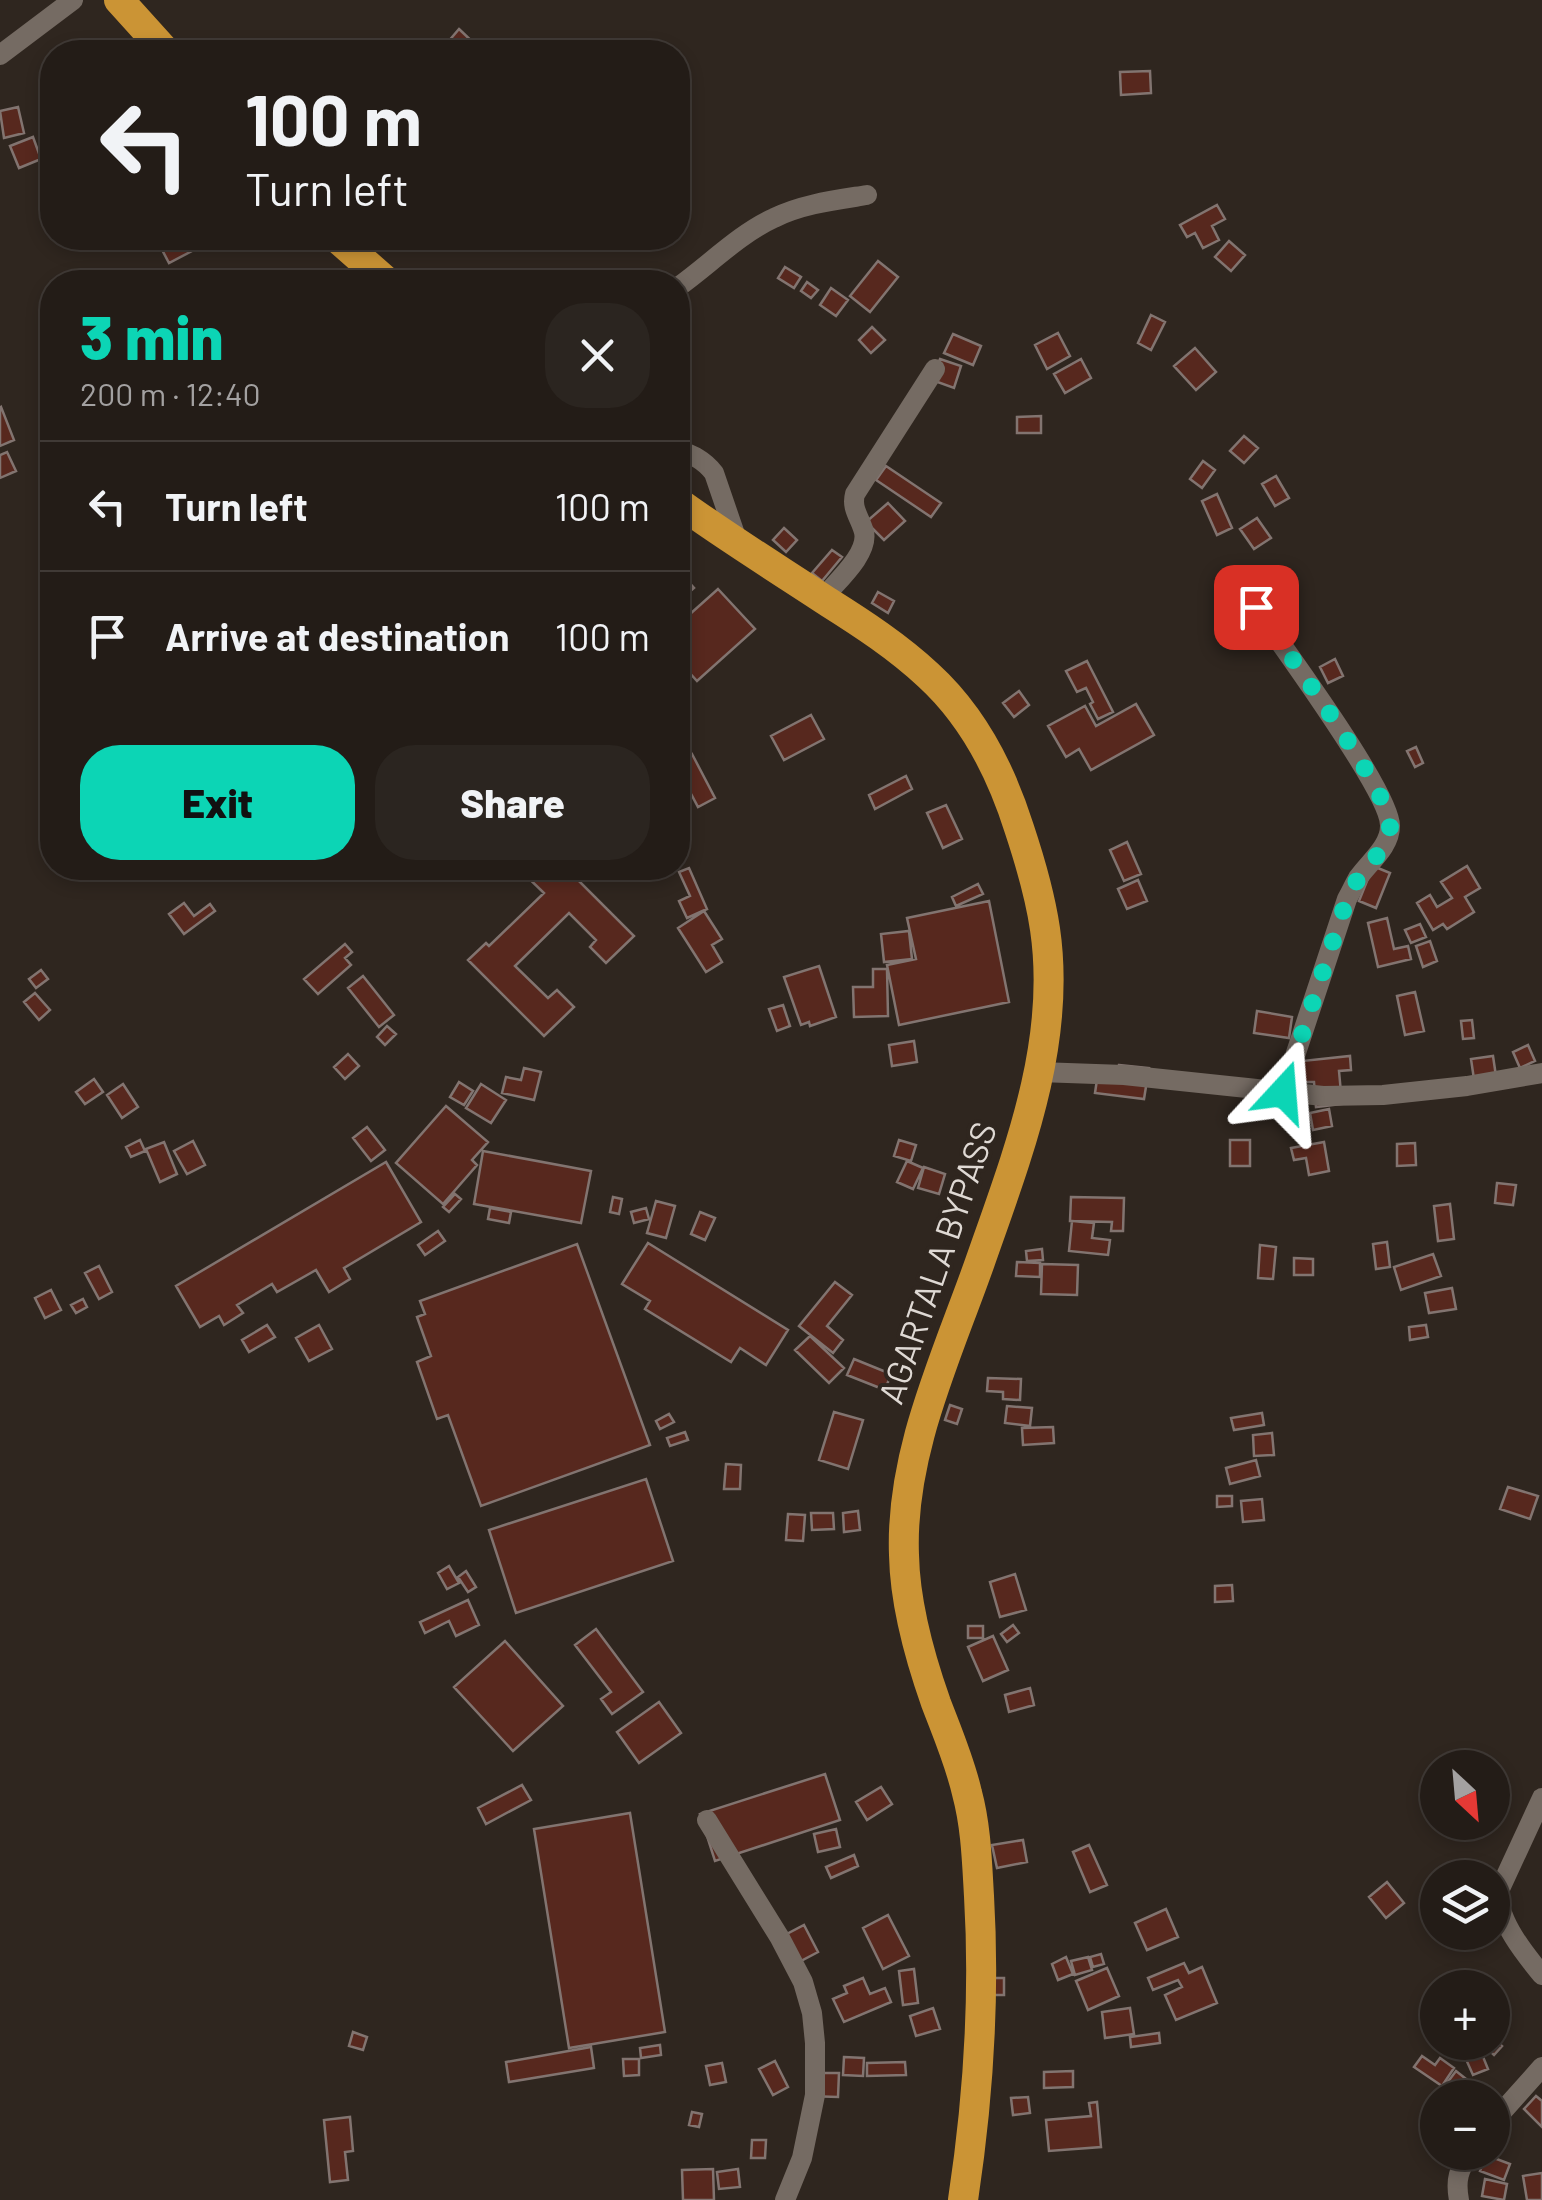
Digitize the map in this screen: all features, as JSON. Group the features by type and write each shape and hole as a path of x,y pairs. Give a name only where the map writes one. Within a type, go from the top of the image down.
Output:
{"highway":[{"path":"119,0 155,40"},
{"path":"352,250 374,270"},
{"name":"AGARTALA BYPASS","path":"690,510 863,624 927,674 954,701 979,736 1014,812 1045,928 1049,974 1039,1072 1014,1162 921,1427 906,1508 904,1554 915,1636 968,1793 978,1874 979,2041 963,2200"}],"street":[{"path":"0,56 73,0"},
{"path":"690,278 776,216 867,195"},
{"path":"822,598 864,546 853,502 855,494 935,369"},
{"path":"690,454 714,473 738,543"},
{"path":"1256,607 1383,801 1390,830 1383,847 1347,899 1283,1092"},
{"path":"1039,1072 1124,1074 1324,1096 1383,1095 1542,1073"},
{"path":"1542,1798 1498,1893 1498,1902 1542,1975"},
{"path":"707,1820 780,1938 803,1982 812,2013 815,2095 802,2158 785,2200"},
{"path":"1510,2103 1542,2067"},
{"path":"1459,2170 1456,2179 1459,2200"}],"building":[{"path":"459,29 471,40 450,40"},
{"path":"1150,71 1151,93 1121,95 1120,72"},
{"path":"18,107 24,133 4,138 0,111"},
{"path":"33,137 40,159 19,168 10,146"},
{"path":"1217,205 1225,219 1212,226 1219,240 1203,248 1195,233 1187,237 1180,225"},
{"path":"1229,241 1245,255 1231,271 1215,257"},
{"path":"162,250 191,250 192,251 169,263"},
{"path":"878,261 898,277 870,312 850,296"},
{"path":"785,267 801,277 794,288 778,278"},
{"path":"807,282 818,290 811,298 801,291"},
{"path":"831,288 848,300 836,316 820,305"},
{"path":"1151,315 1165,322 1151,350 1138,343"},
{"path":"872,327 885,340 871,353 859,340"},
{"path":"1058,333 1070,356 1047,369 1035,345"},
{"path":"953,334 981,346 973,365 944,353"},
{"path":"1195,348 1216,372 1196,390 1174,366"},
{"path":"940,359 961,366 954,388 932,380"},
{"path":"1081,359 1091,378 1065,393 1054,374"},
{"path":"0,408 14,440 0,446"},
{"path":"1041,416 1041,433 1017,433 1017,417"},
{"path":"1244,436 1258,448 1244,463 1230,451"},
{"path":"7,452 16,471 0,478 0,455"},
{"path":"1203,461 1215,470 1202,488 1190,479"},
{"path":"886,466 941,503 931,517 876,480"},
{"path":"1276,476 1289,498 1275,506 1262,484"},
{"path":"1217,494 1232,528 1217,535 1202,501"},
{"path":"888,503 905,521 884,540 866,522"},
{"path":"1257,518 1271,538 1254,549 1240,529"},
{"path":"784,528 797,540 786,552 773,540"},
{"path":"832,550 842,557 822,581 812,573"},
{"path":"718,589 755,629 697,681 690,673 690,614"},
{"path":"878,592 894,601 888,613 872,603"},
{"path":"1335,659 1343,676 1328,683 1320,667"},
{"path":"1087,661 1113,712 1098,719 1086,688 1077,692 1066,671"},
{"path":"1019,691 1029,705 1014,717 1003,703"},
{"path":"1136,704 1154,735 1091,770 1079,749 1066,757 1048,726 1085,706 1096,726"},
{"path":"811,715 824,739 784,760 771,736"},
{"path":"1416,747 1423,763 1415,767 1407,751"},
{"path":"690,755 715,798 698,807 690,792"},
{"path":"906,776 912,789 875,809 869,795"},
{"path":"946,805 962,839 943,848 927,813"},
{"path":"1127,842 1141,874 1124,881 1110,850"},
{"path":"1373,866 1390,873 1376,908 1359,901"},
{"path":"1467,866 1480,888 1465,897 1474,912 1447,929 1443,924 1433,930 1417,903 1430,895 1437,907 1452,898 1441,882"},
{"path":"690,870 707,909 687,918 679,901 690,896 683,880 690,880"},
{"path":"530,880 578,880 634,936 606,963 590,947 596,940 569,913 515,966 548,998 557,990 574,1007 544,1036 468,960 486,943 489,946 544,893"},
{"path":"1138,880 1147,901 1127,909 1118,889"},
{"path":"978,884 983,894 956,906 952,897"},
{"path":"989,901 1009,1002 899,1025 887,965 916,959 907,918"},
{"path":"184,903 194,916 210,904 215,911 184,934 169,914"},
{"path":"704,911 722,939 712,945 722,962 706,972 678,928"},
{"path":"1387,918 1394,949 1408,946 1411,959 1378,967 1368,923"},
{"path":"1420,924 1426,937 1411,943 1405,930"},
{"path":"909,931 912,959 884,962 881,934"},
{"path":"1430,941 1437,961 1423,967 1416,946"},
{"path":"345,944 352,952 345,958 351,965 318,994 304,979"},
{"path":"819,966 836,1017 801,1025 784,977"},
{"path":"873,969 887,969 888,1016 854,1017 853,987 873,987"},
{"path":"41,970 48,979 36,988 29,979"},
{"path":"363,976 394,1015 379,1027 348,988"},
{"path":"1415,992 1424,1031 1405,1035 1397,996"},
{"path":"35,993 50,1010 39,1020 24,1002"},
{"path":"783,1005 790,1026 777,1031 769,1009"},
{"path":"1257,1011 1292,1017 1289,1038 1254,1033"},
{"path":"1472,1020 1474,1038 1463,1039 1461,1021"},
{"path":"387,1026 396,1034 385,1045 377,1037"},
{"path":"914,1041 917,1062 892,1066 889,1045"},
{"path":"1528,1045 1535,1061 1520,1068 1513,1052"},
{"path":"348,1054 359,1066 345,1079 334,1067"},
{"path":"1350,1056 1351,1070 1339,1071 1342,1104 1316,1107 1314,1082 1304,1082 1302,1061"},
{"path":"1493,1056 1497,1083 1475,1086 1471,1059"},
{"path":"1119,1065 1149,1068 1144,1099 1095,1093 1098,1073 1118,1076"},
{"path":"524,1068 541,1072 534,1100 502,1093 506,1077 521,1080"},
{"path":"94,1079 103,1092 85,1104 76,1092"},
{"path":"459,1082 473,1091 464,1105 450,1097"},
{"path":"123,1084 138,1107 122,1118 107,1095"},
{"path":"481,1084 506,1100 491,1123 466,1108"},
{"path":"446,1106 488,1142 472,1160 477,1165 443,1204 396,1163"},
{"path":"1293,1109 1304,1112 1300,1125 1289,1122"},
{"path":"1329,1109 1332,1126 1313,1130 1310,1113"},
{"path":"367,1127 385,1150 371,1161 353,1138"},
{"path":"140,1140 145,1151 131,1157 126,1147"},
{"path":"899,1140 916,1145 911,1161 894,1156"},
{"path":"1230,1140 1250,1140 1250,1166 1230,1166"},
{"path":"193,1141 205,1165 187,1174 174,1151"},
{"path":"164,1142 177,1174 160,1182 146,1149"},
{"path":"1324,1142 1329,1171 1309,1175 1306,1158 1294,1160 1291,1148"},
{"path":"1415,1143 1416,1165 1397,1166 1397,1144"},
{"path":"483,1151 591,1171 581,1223 474,1204"},
{"path":"907,1161 923,1168 913,1189 897,1182"},
{"path":"386,1162 421,1222 344,1268 350,1279 329,1292 316,1270 277,1292 272,1284 237,1305 243,1313 224,1325 219,1316 200,1327 176,1286"},
{"path":"924,1167 945,1174 939,1194 918,1188"},
{"path":"1497,1183 1516,1185 1513,1205 1495,1203"},
{"path":"455,1194 461,1199 449,1212 443,1207"},
{"path":"613,1197 622,1199 619,1214 610,1212"},
{"path":"1071,1197 1124,1198 1123,1231 1111,1231 1112,1222 1070,1221"},
{"path":"656,1201 675,1206 666,1238 647,1233"},
{"path":"1450,1204 1454,1239 1438,1241 1434,1206"},
{"path":"490,1208 511,1212 509,1223 488,1219"},
{"path":"646,1208 649,1219 634,1223 631,1212"},
{"path":"700,1212 715,1218 705,1240 691,1234"},
{"path":"1072,1221 1094,1223 1092,1238 1110,1240 1108,1255 1069,1251"},
{"path":"438,1231 445,1241 425,1255 418,1245"},
{"path":"1387,1242 1390,1267 1376,1269 1373,1244"},
{"path":"648,1243 788,1330 766,1365 740,1348 731,1362 645,1309 650,1301 622,1284"},
{"path":"577,1244 650,1445 481,1506 448,1415 437,1419 417,1362 431,1356 417,1317 425,1314 420,1301"},
{"path":"1260,1245 1276,1247 1273,1279 1258,1278"},
{"path":"1042,1249 1043,1260 1027,1261 1026,1251"},
{"path":"1433,1254 1441,1276 1401,1290 1394,1267"},
{"path":"1294,1258 1313,1259 1313,1275 1294,1275"},
{"path":"1017,1262 1040,1263 1040,1277 1016,1276"},
{"path":"1042,1264 1078,1265 1077,1295 1041,1294"},
{"path":"99,1266 112,1292 99,1299 85,1273"},
{"path":"835,1282 852,1295 827,1326 843,1340 833,1353 799,1326"},
{"path":"1452,1288 1456,1309 1429,1313 1425,1293"},
{"path":"51,1290 61,1310 45,1318 35,1298"},
{"path":"83,1299 87,1307 76,1313 71,1305"},
{"path":"267,1325 275,1337 249,1352 242,1340"},
{"path":"319,1325 332,1349 309,1361 296,1338"},
{"path":"1426,1325 1428,1337 1410,1340 1409,1327"},
{"path":"810,1336 844,1368 829,1383 795,1350"},
{"path":"854,1359 891,1374 885,1390 847,1375"},
{"path":"988,1378 1021,1379 1020,1400 1003,1399 1003,1392 987,1391"},
{"path":"950,1405 962,1409 957,1424 945,1420"},
{"path":"1007,1406 1032,1408 1030,1426 1005,1423"},
{"path":"834,1412 863,1420 848,1469 819,1460"},
{"path":"1262,1413 1264,1425 1234,1430 1231,1418"},
{"path":"669,1414 674,1422 660,1429 656,1421"},
{"path":"1053,1427 1054,1443 1023,1445 1022,1428"},
{"path":"685,1432 688,1440 670,1446 667,1438"},
{"path":"1272,1433 1274,1455 1254,1456 1253,1435"},
{"path":"1256,1460 1260,1476 1230,1484 1226,1468"},
{"path":"726,1464 741,1465 740,1489 724,1489"},
{"path":"646,1479 673,1561 516,1613 489,1530"},
{"path":"1508,1487 1538,1496 1530,1519 1500,1509"},
{"path":"1217,1496 1232,1496 1232,1506 1217,1507"},
{"path":"1262,1499 1264,1520 1243,1522 1241,1501"},
{"path":"858,1511 860,1530 844,1532 843,1513"},
{"path":"811,1513 833,1513 834,1529 812,1530"},
{"path":"788,1514 805,1515 803,1541 786,1540"},
{"path":"449,1566 459,1583 447,1589 438,1573"},
{"path":"466,1571 476,1587 468,1592 458,1577"},
{"path":"1015,1574 1026,1610 1000,1617 990,1582"},
{"path":"1232,1585 1233,1601 1215,1602 1215,1586"},
{"path":"468,1600 479,1625 456,1636 449,1621 425,1633 420,1622"},
{"path":"1013,1625 1019,1633 1007,1642 1001,1634"},
{"path":"968,1626 983,1626 983,1638 968,1638"},
{"path":"596,1629 643,1692 612,1714 601,1699 611,1692 575,1645"},
{"path":"993,1636 1008,1670 983,1681 968,1647"},
{"path":"505,1641 563,1706 513,1751 454,1687"},
{"path":"1030,1688 1034,1705 1009,1712 1005,1695"},
{"path":"659,1702 681,1733 639,1763 617,1732"},
{"path":"825,1774 840,1820 715,1861 700,1814"},
{"path":"522,1785 531,1800 486,1824 478,1808"},
{"path":"881,1787 892,1804 867,1820 856,1802"},
{"path":"630,1813 665,2032 569,2048 534,1829"},
{"path":"836,1829 840,1847 818,1852 814,1834"},
{"path":"1023,1840 1027,1862 997,1868 992,1845"},
{"path":"1089,1845 1107,1885 1090,1892 1073,1852"},
{"path":"854,1855 858,1866 831,1878 826,1867"},
{"path":"1387,1882 1404,1903 1386,1918 1369,1897"},
{"path":"1166,1909 1178,1937 1147,1950 1135,1923"},
{"path":"888,1915 909,1956 883,1969 863,1928"},
{"path":"804,1925 818,1952 797,1963 783,1936"},
{"path":"1101,1954 1104,1964 1093,1967 1090,1957"},
{"path":"1066,1957 1073,1974 1058,1980 1052,1964"},
{"path":"1088,1957 1092,1970 1075,1975 1071,1961"},
{"path":"1184,1963 1189,1973 1202,1967 1217,2003 1176,2020 1165,1995 1182,1987 1178,1980 1153,1990 1148,1978"},
{"path":"1107,1968 1119,1996 1088,2010 1076,1981"},
{"path":"914,1969 918,2003 903,2005 899,1971"},
{"path":"863,1978 870,1994 885,1988 891,2002 844,2022 833,1999 847,1993 844,1986"},
{"path":"989,1978 1004,1978 1004,1995 989,1995"},
{"path":"933,2008 940,2029 916,2036 910,2016"},
{"path":"1130,2008 1134,2034 1105,2038 1102,2012"},
{"path":"353,2032 367,2037 363,2050 349,2046"},
{"path":"1159,2033 1160,2043 1131,2047 1130,2037"},
{"path":"660,2045 661,2055 641,2058 640,2048"},
{"path":"591,2047 594,2068 509,2082 506,2062"},
{"path":"844,2057 864,2058 863,2076 843,2075"},
{"path":"623,2059 639,2059 639,2075 624,2076"},
{"path":"1420,2059 1435,2065 1443,2060 1454,2068 1446,2080 1433,2080 1414,2067"},
{"path":"1466,2060 1484,2060 1488,2069 1473,2075"},
{"path":"775,2061 788,2087 773,2095 759,2069"},
{"path":"905,2062 906,2075 867,2076 867,2063"},
{"path":"722,2063 726,2082 710,2085 706,2066"},
{"path":"1073,2071 1073,2087 1044,2088 1044,2072"},
{"path":"1456,2071 1467,2080 1449,2080"},
{"path":"809,2073 839,2073 838,2097 808,2096"},
{"path":"1536,2096 1542,2101 1542,2127 1524,2109"},
{"path":"1028,2097 1030,2113 1013,2115 1011,2098"},
{"path":"1097,2102 1101,2147 1049,2151 1046,2120 1091,2116 1089,2103"},
{"path":"692,2112 702,2114 699,2127 689,2125"},
{"path":"350,2117 353,2151 345,2152 348,2180 330,2182 324,2120"},
{"path":"752,2140 766,2140 765,2158 751,2158"},
{"path":"713,2169 714,2200 683,2200 682,2170"},
{"path":"738,2169 740,2187 719,2189 717,2172"},
{"path":"1480,2170 1508,2170 1504,2180"},
{"path":"1542,2173 1542,2200 1527,2200 1523,2176"},
{"path":"1485,2179 1507,2184 1504,2200 1482,2196"}],"route":[{"path":"1256,607 1383,801 1390,830 1383,847 1347,899 1283,1092"}]}
